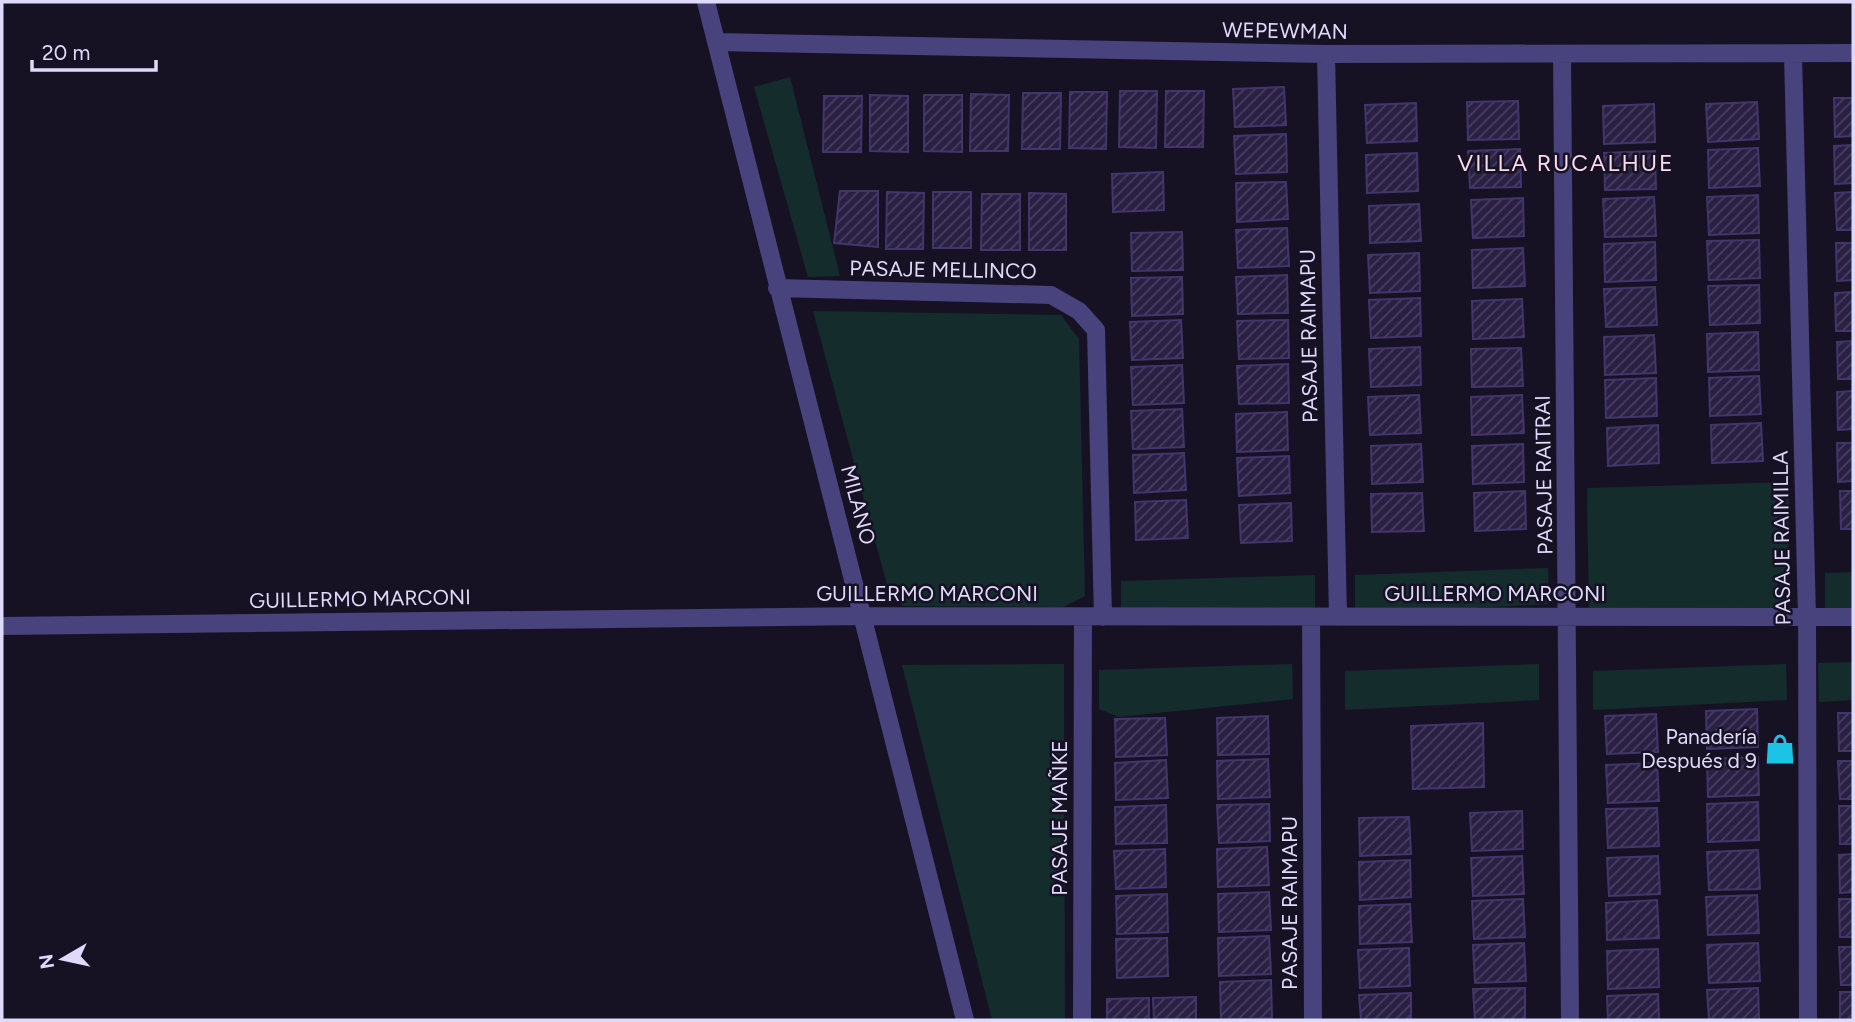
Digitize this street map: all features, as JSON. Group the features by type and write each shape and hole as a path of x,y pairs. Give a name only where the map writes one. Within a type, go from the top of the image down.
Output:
{"street":[{"name":"MILANO","path":"706,2 777,288 865,616 965,1020"},
{"name":"WEPEWMAN","path":"716,42 1326,54 1853,53"},
{"name":"PASAJE RAIMAPU","path":"1326,54 1338,617"},
{"name":"PASAJE RAITRAI","path":"1562,55 1570,1020"},
{"name":"PASAJE RAIMILLA","path":"1793,55 1807,617 1808,1020"},
{"name":"PASAJE MELLINCO","path":"777,288 1051,295 1079,311 1096,330 1103,617"},
{"name":"GUILLERMO MARCONI","path":"2,626 865,616 1853,617"},
{"name":"PASAJE MAÑKE","path":"1082,1020 1083,617"},
{"name":"PASAJE RAIMAPU","path":"1311,617 1313,1020"}],"green space":[{"path":"790,77 840,276 808,277 754,87"},
{"path":"813,311 1061,315 1079,339 1085,596 1064,607 903,606 889,592"},
{"path":"1789,482 1788,608 1589,615 1587,488"},
{"path":"1548,568 1549,604 1355,614 1355,575"},
{"path":"1853,572 1853,611 1825,613 1825,573"},
{"path":"1315,575 1315,610 1121,620 1121,581"},
{"path":"1853,662 1853,700 1819,702 1818,663"},
{"path":"1064,664 1065,1020 992,1020 902,665"},
{"path":"1292,664 1293,699 1119,717 1099,709 1099,670"},
{"path":"1539,664 1539,700 1345,710 1345,671"},
{"path":"1786,664 1787,700 1593,710 1593,671"}],"building":[{"path":"1284,87 1286,125 1235,127 1233,89"},
{"path":"1120,91 1157,91 1156,148 1119,147"},
{"path":"1166,91 1204,91 1203,147 1165,147"},
{"path":"1070,92 1107,92 1106,149 1069,148"},
{"path":"1023,93 1061,93 1060,149 1022,149"},
{"path":"971,94 1009,95 1008,151 970,151"},
{"path":"870,95 908,96 908,152 870,151"},
{"path":"924,95 962,95 962,152 924,151"},
{"path":"824,96 862,96 861,152 823,152"},
{"path":"1834,98 1853,98 1853,136 1835,137"},
{"path":"1518,101 1519,139 1468,140 1467,102"},
{"path":"1757,102 1759,139 1708,142 1706,104"},
{"path":"1416,103 1417,141 1367,143 1365,105"},
{"path":"1654,104 1655,142 1604,144 1603,106"},
{"path":"1286,134 1287,172 1236,174 1234,136"},
{"path":"1853,145 1853,183 1835,184 1834,146"},
{"path":"1758,148 1760,186 1709,188 1708,150"},
{"path":"1520,149 1521,187 1470,188 1468,151"},
{"path":"1655,151 1656,189 1605,190 1604,153"},
{"path":"1417,153 1418,191 1367,193 1366,155"},
{"path":"1163,172 1164,210 1113,212 1112,174"},
{"path":"1286,182 1288,219 1237,222 1236,183"},
{"path":"840,191 878,191 878,247 834,243"},
{"path":"887,192 924,193 923,249 886,249"},
{"path":"933,192 971,192 971,248 933,248"},
{"path":"1853,192 1853,230 1837,230 1835,193"},
{"path":"1029,193 1066,194 1066,250 1029,250"},
{"path":"982,194 1020,194 1020,250 981,250"},
{"path":"1758,195 1759,233 1709,235 1707,197"},
{"path":"1654,197 1656,236 1605,237 1603,199"},
{"path":"1523,198 1524,236 1473,238 1471,200"},
{"path":"1419,204 1421,241 1370,243 1369,206"},
{"path":"1287,228 1289,266 1238,268 1236,230"},
{"path":"1182,232 1183,270 1132,271 1131,233"},
{"path":"1759,240 1760,278 1709,280 1707,241"},
{"path":"1655,242 1656,280 1605,282 1604,244"},
{"path":"1836,243 1853,243 1853,280 1837,281"},
{"path":"1523,248 1525,286 1473,288 1472,250"},
{"path":"1419,253 1420,291 1370,293 1368,255"},
{"path":"1287,275 1288,313 1238,314 1236,277"},
{"path":"1182,277 1183,314 1132,316 1131,278"},
{"path":"1759,285 1760,323 1710,325 1708,286"},
{"path":"1655,287 1657,325 1606,327 1604,289"},
{"path":"1853,292 1853,331 1836,331 1835,293"},
{"path":"1420,298 1421,336 1371,338 1369,300"},
{"path":"1522,299 1524,337 1473,339 1472,301"},
{"path":"1181,320 1183,358 1132,360 1130,322"},
{"path":"1288,320 1289,358 1239,359 1237,321"},
{"path":"1758,332 1759,370 1708,372 1707,334"},
{"path":"1654,335 1656,373 1605,375 1604,337"},
{"path":"1853,341 1853,379 1838,379 1837,342"},
{"path":"1420,347 1421,385 1371,387 1369,349"},
{"path":"1521,348 1523,386 1472,387 1471,349"},
{"path":"1288,364 1289,403 1239,404 1237,366"},
{"path":"1182,365 1184,403 1133,405 1131,367"},
{"path":"1759,376 1761,414 1710,416 1709,378"},
{"path":"1656,378 1657,416 1606,418 1605,380"},
{"path":"1853,391 1853,429 1838,430 1837,392"},
{"path":"1419,395 1421,433 1370,435 1368,397"},
{"path":"1522,395 1524,433 1472,435 1471,397"},
{"path":"1182,409 1184,447 1133,449 1131,411"},
{"path":"1287,412 1288,450 1237,452 1236,414"},
{"path":"1761,423 1763,461 1712,463 1711,425"},
{"path":"1658,425 1659,463 1608,466 1607,428"},
{"path":"1837,443 1853,443 1853,481 1838,482"},
{"path":"1421,444 1423,482 1372,484 1371,446"},
{"path":"1523,444 1524,482 1473,484 1472,446"},
{"path":"1184,453 1186,490 1134,493 1133,455"},
{"path":"1289,456 1290,493 1239,496 1237,458"},
{"path":"1525,491 1526,529 1475,531 1474,493"},
{"path":"1840,491 1853,491 1853,529 1841,529"},
{"path":"1422,493 1424,531 1372,532 1371,494"},
{"path":"1186,500 1188,538 1136,540 1135,502"},
{"path":"1291,503 1292,541 1241,543 1239,505"},
{"path":"1757,709 1758,747 1707,749 1706,711"},
{"path":"1838,713 1853,713 1853,751 1839,751"},
{"path":"1656,714 1658,752 1607,754 1605,716"},
{"path":"1268,716 1269,754 1218,755 1217,718"},
{"path":"1165,718 1167,755 1116,757 1115,719"},
{"path":"1483,723 1484,787 1413,789 1411,726"},
{"path":"1758,757 1759,795 1708,797 1707,759"},
{"path":"1268,759 1270,797 1218,799 1217,761"},
{"path":"1166,760 1168,798 1116,800 1115,763"},
{"path":"1838,761 1853,761 1853,799 1840,799"},
{"path":"1657,763 1659,801 1608,803 1606,765"},
{"path":"1758,802 1759,840 1708,842 1707,804"},
{"path":"1269,804 1270,841 1219,843 1217,805"},
{"path":"1166,805 1167,843 1116,844 1115,807"},
{"path":"1839,806 1853,806 1853,844 1840,844"},
{"path":"1657,808 1659,846 1608,848 1606,809"},
{"path":"1522,811 1523,849 1472,851 1470,813"},
{"path":"1409,817 1411,854 1360,856 1359,818"},
{"path":"1267,847 1269,885 1218,887 1217,849"},
{"path":"1165,849 1166,887 1116,889 1114,851"},
{"path":"1758,850 1760,889 1709,890 1707,852"},
{"path":"1853,854 1853,892 1840,893 1839,855"},
{"path":"1522,856 1524,894 1473,896 1471,858"},
{"path":"1658,856 1660,894 1609,896 1607,858"},
{"path":"1410,860 1411,897 1360,900 1359,862"},
{"path":"1269,892 1271,930 1219,932 1218,894"},
{"path":"1167,894 1168,932 1117,934 1116,896"},
{"path":"1757,895 1759,933 1708,935 1706,897"},
{"path":"1523,899 1525,937 1474,939 1472,901"},
{"path":"1839,899 1853,899 1853,937 1840,937"},
{"path":"1657,900 1659,938 1607,940 1606,903"},
{"path":"1410,904 1412,942 1360,944 1359,906"},
{"path":"1269,936 1271,974 1219,976 1218,938"},
{"path":"1167,938 1168,976 1117,978 1116,939"},
{"path":"1524,943 1526,981 1475,983 1473,945"},
{"path":"1758,943 1760,981 1709,983 1707,945"},
{"path":"1839,947 1853,947 1853,985 1841,985"},
{"path":"1409,948 1410,986 1360,988 1358,950"},
{"path":"1658,949 1659,987 1608,989 1607,951"},
{"path":"1271,980 1272,1018 1221,1020 1220,982"},
{"path":"1525,988 1525,1020 1475,1020 1473,989"},
{"path":"1758,988 1759,1020 1709,1020 1707,990"},
{"path":"1840,992 1853,992 1853,1020 1840,1020"},
{"path":"1411,993 1411,1020 1361,1020 1359,995"},
{"path":"1658,994 1659,1020 1608,1020 1607,996"},
{"path":"1196,997 1196,1020 1154,1020 1153,998"},
{"path":"1149,998 1149,1020 1107,1020 1107,999"}],"place":[{"name":"Panadería Después d 9","path":"1780,749"}],"district":[{"name":"VILLA RUCALHUE","path":"1566,163"}]}
